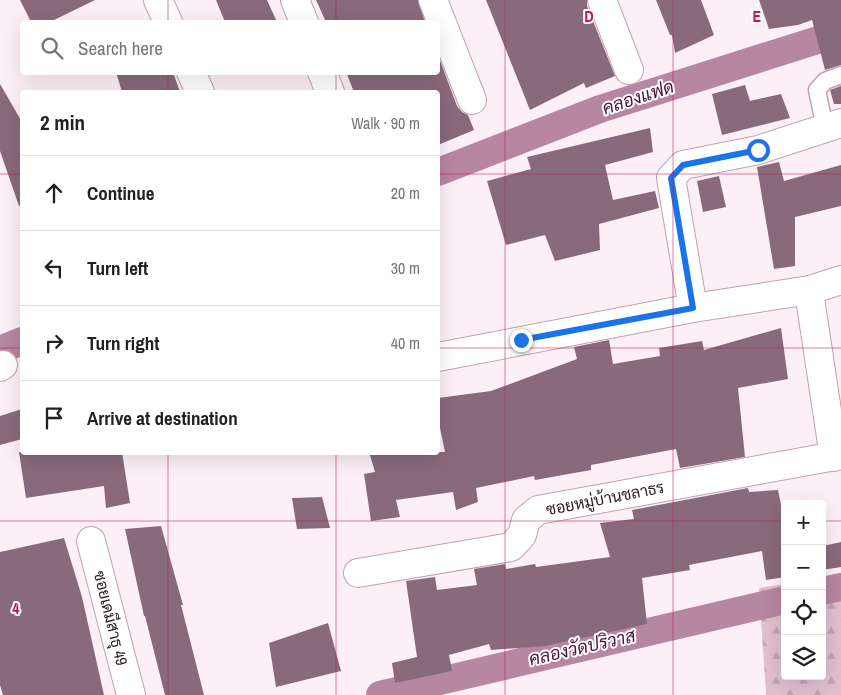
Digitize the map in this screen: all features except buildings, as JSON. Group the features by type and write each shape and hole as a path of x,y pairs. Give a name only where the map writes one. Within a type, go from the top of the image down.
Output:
{"street":[{"path":"158,0 167,20"},
{"path":"295,0 303,20"},
{"path":"432,0 472,100"},
{"path":"602,0 628,70"},
{"path":"192,75 199,90"},
{"path":"323,75 329,90"},
{"path":"693,308 671,178 683,165 758,150 833,126"},
{"path":"440,357 693,308 810,290 841,280"},
{"path":"810,290 811,305 838,456"},
{"name":"ซอยหมู่บ้านชลาธร","path":"358,573 510,547 522,534 526,520 538,510 838,456"},
{"name":"ซอยเดมีสาธุ 49","path":"92,541 131,695"}],"lane":[{"path":"833,126 817,90 825,81 841,75"}],"green space":[{"path":"841,575 841,695 766,695 759,588 781,585 781,680 826,680 826,577"}],"waterway":[{"name":"คลองแฟด","path":"440,171 600,109 841,31"},
{"name":"คลองแฟด","path":"0,350 20,342"},
{"name":"คลองวัดปริวาส","path":"826,590 841,587"},
{"name":"คลองวัดปริวาส","path":"380,695 781,601"}],"route":[{"path":"521,340 693,308 671,178 683,165 758,150"}]}
